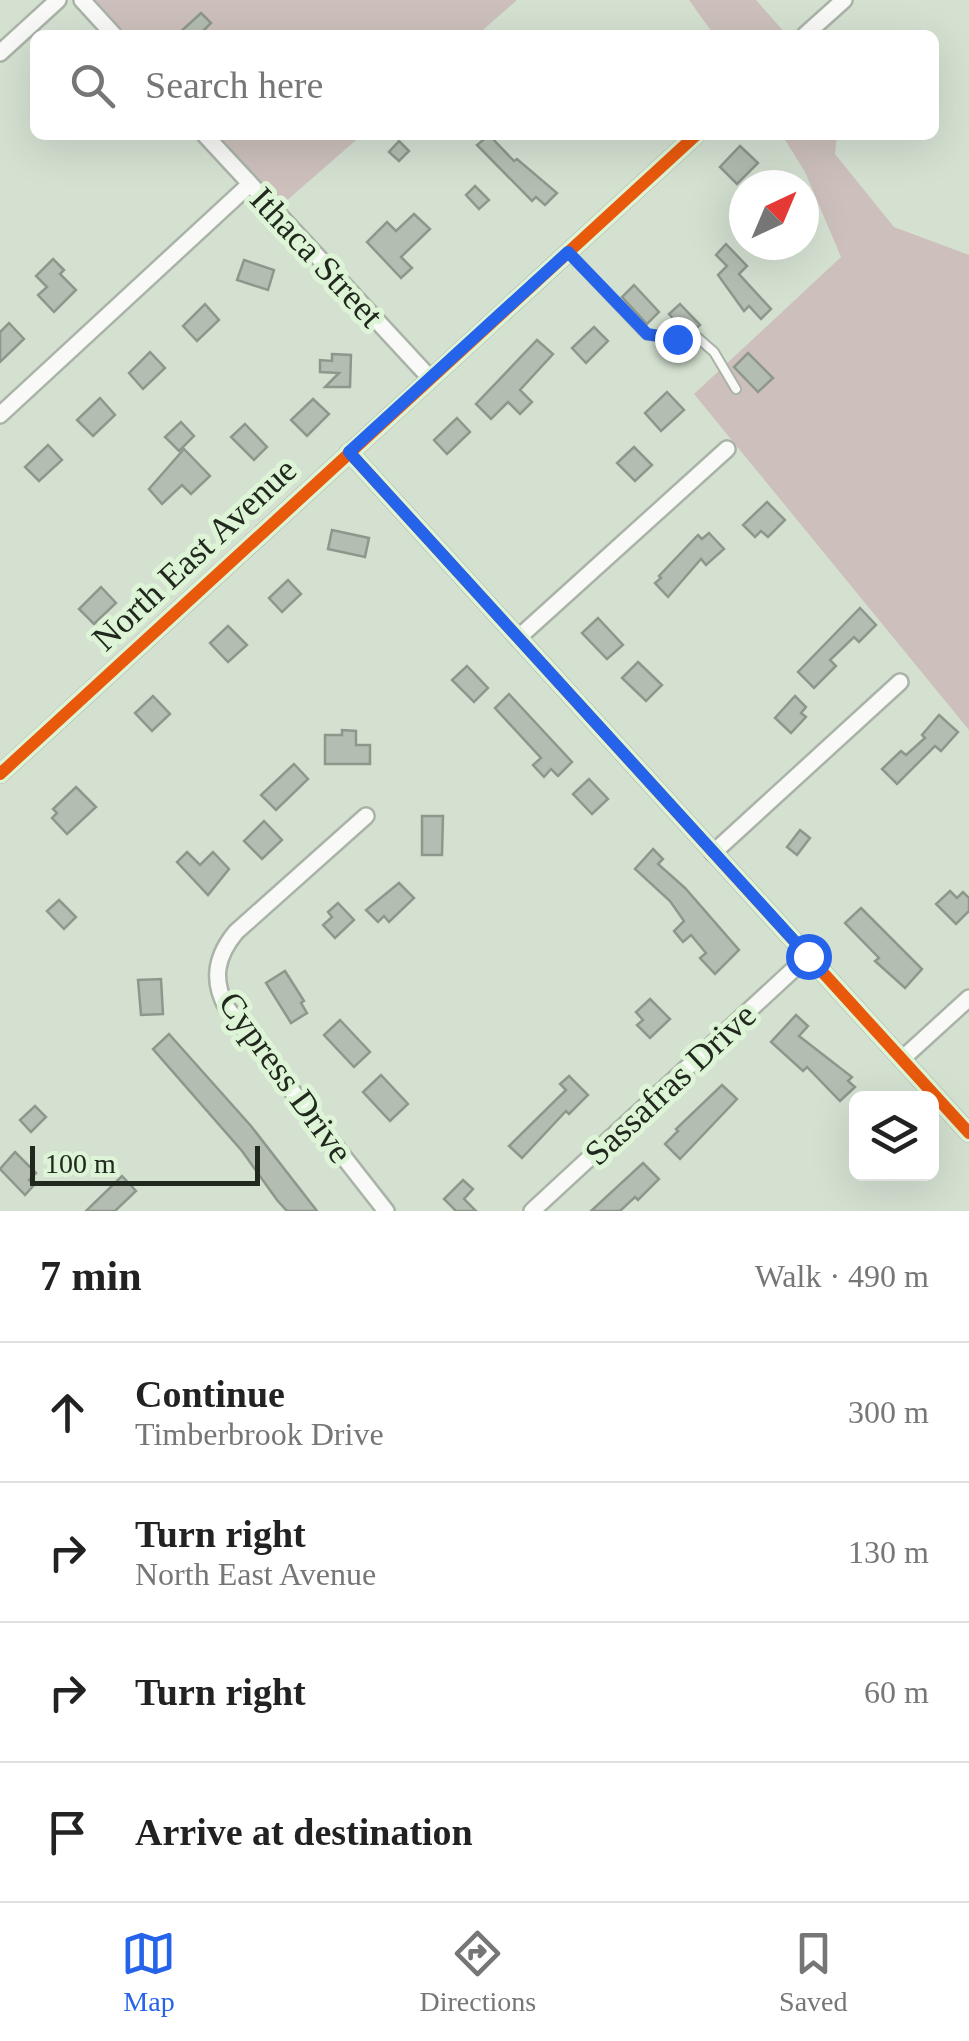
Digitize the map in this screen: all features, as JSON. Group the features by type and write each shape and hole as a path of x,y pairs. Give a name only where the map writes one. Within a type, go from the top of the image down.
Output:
{"street":[{"path":"0,53 58,0"},
{"path":"82,0 109,30"},
{"path":"811,30 844,0"},
{"name":"Ithaca Street","path":"210,140 430,378"},
{"name":"North East Avenue","path":"0,774 691,140"},
{"path":"0,414 250,184"},
{"path":"518,638 727,449"},
{"path":"349,452 969,1133"},
{"path":"714,852 900,682"},
{"name":"Cypress Drive","path":"366,816 236,932 225,945 216,970 227,1008 386,1211"},
{"name":"Sassafras Drive","path":"532,1211 808,956"},
{"path":"902,1059 969,998"}],"lane":[{"path":"568,252 647,334 698,338 714,352 736,388"}],"shaded area":[{"path":"82,0 516,0 483,30 110,30"},
{"path":"689,0 756,0 783,30 710,30"},
{"path":"213,140 356,140 277,209"},
{"path":"785,140 836,140 835,154 894,227 969,255 969,730 694,394 841,257 819,205 819,170 804,170"}],"building":[{"path":"201,13 211,23 204,30 182,30"},
{"path":"483,140 494,140 514,161 517,159 557,193 545,205 536,197 532,201 477,145"},
{"path":"399,141 409,151 399,161 389,152"},
{"path":"740,146 758,163 751,170 729,170 729,176 720,167"},
{"path":"475,186 489,200 479,209 466,195"},
{"path":"414,214 430,229 401,257 412,268 401,278 367,242 387,222 396,231"},
{"path":"726,244 729,260 741,260 747,266 739,274 771,309 761,319 749,306 744,311 718,275 727,266 716,255"},
{"path":"53,259 64,270 60,274 76,290 54,312 38,295 47,287 36,276"},
{"path":"244,260 274,270 268,290 237,280"},
{"path":"634,285 659,312 647,324 622,297"},
{"path":"205,304 219,320 197,341 183,326"},
{"path":"680,304 700,325 694,330 684,330 669,314"},
{"path":"9,323 24,339 0,362 0,332"},
{"path":"594,327 608,341 586,363 572,348"},
{"path":"537,340 553,354 520,390 532,402 520,414 508,402 491,419 476,404"},
{"path":"150,352 165,368 143,389 129,373"},
{"path":"748,353 773,378 758,392 734,367"},
{"path":"332,354 351,355 350,387 325,387 339,373 320,372 320,360 332,361"},
{"path":"667,392 684,410 661,431 645,413"},
{"path":"100,398 115,415 93,436 77,420"},
{"path":"313,399 329,414 307,436 291,420"},
{"path":"457,418 470,432 447,454 434,440"},
{"path":"181,422 194,436 179,451 165,437"},
{"path":"245,424 267,447 254,460 231,437"},
{"path":"48,445 62,460 39,481 25,467"},
{"path":"634,447 652,465 635,481 617,463"},
{"path":"184,449 210,476 191,494 182,485 162,504 149,489"},
{"path":"767,502 785,520 768,537 761,531 755,537 743,525"},
{"path":"332,530 369,538 365,557 328,549"},
{"path":"709,533 724,549 706,565 701,559 668,597 655,583 659,576 698,535 702,539"},
{"path":"288,580 301,594 282,612 269,598"},
{"path":"101,587 116,603 94,624 79,609"},
{"path":"860,608 876,625 859,642 854,637 830,660 836,666 814,688 798,672"},
{"path":"598,618 623,645 607,659 582,633"},
{"path":"228,626 247,645 228,662 210,643"},
{"path":"638,662 662,685 646,701 622,678"},
{"path":"467,666 488,688 474,702 452,680"},
{"path":"509,694 572,762 558,776 551,769 544,777 533,765 541,758 495,708"},
{"path":"153,696 170,714 152,731 135,713"},
{"path":"795,696 806,707 801,713 806,717 791,733 775,718"},
{"path":"939,715 958,732 941,751 935,746 897,784 882,769 901,751 906,755 925,738 922,735"},
{"path":"342,730 356,731 356,745 370,745 370,764 325,764 325,735 342,735"},
{"path":"294,764 308,779 276,810 261,795"},
{"path":"589,779 608,799 592,814 573,794"},
{"path":"76,787 96,807 67,834 52,818 57,813 53,809"},
{"path":"422,816 443,816 442,855 422,855"},
{"path":"264,821 282,840 262,859 244,841"},
{"path":"800,830 810,838 797,855 787,847"},
{"path":"653,849 663,859 658,864 685,888 739,950 715,974 700,958 706,953 691,935 683,942 674,931 684,921 670,901 635,869"},
{"path":"187,852 200,865 213,852 229,869 208,895 177,862"},
{"path":"399,883 414,898 389,922 384,916 378,922 366,910"},
{"path":"950,891 957,898 963,892 969,898 969,911 956,924 936,904"},
{"path":"59,900 76,917 64,929 47,911"},
{"path":"338,903 354,920 335,938 323,925 332,917 328,912"},
{"path":"861,908 922,969 905,988 875,961 879,958 845,923"},
{"path":"285,971 307,1013 291,1023 266,983"},
{"path":"161,979 163,1014 141,1015 138,980"},
{"path":"650,999 670,1019 650,1038 637,1025 643,1020 636,1012"},
{"path":"796,1015 808,1026 799,1036 852,1077 848,1081 855,1087 840,1101 807,1067 803,1071 771,1042"},
{"path":"340,1020 370,1052 354,1067 324,1035"},
{"path":"169,1034 251,1126 317,1211 287,1211 277,1200 242,1151 153,1049"},
{"path":"381,1075 408,1104 390,1121 363,1092"},
{"path":"569,1076 588,1095 569,1114 566,1111 522,1158 509,1146 566,1090 560,1084"},
{"path":"722,1085 737,1099 680,1159 665,1144"},
{"path":"35,1106 46,1117 31,1132 20,1120"},
{"path":"15,1152 36,1173 29,1180 34,1185 25,1195 0,1169"},
{"path":"643,1163 659,1179 638,1200 635,1197 620,1211 591,1211"},
{"path":"122,1176 136,1191 115,1211 86,1211"},
{"path":"463,1180 473,1189 464,1199 476,1211 456,1211 444,1199"}],"cycle path":[{"path":"0,774 691,140"},
{"path":"349,452 969,1133"}],"route":[{"path":"677,339 647,334 568,252 349,452 808,956"}]}
